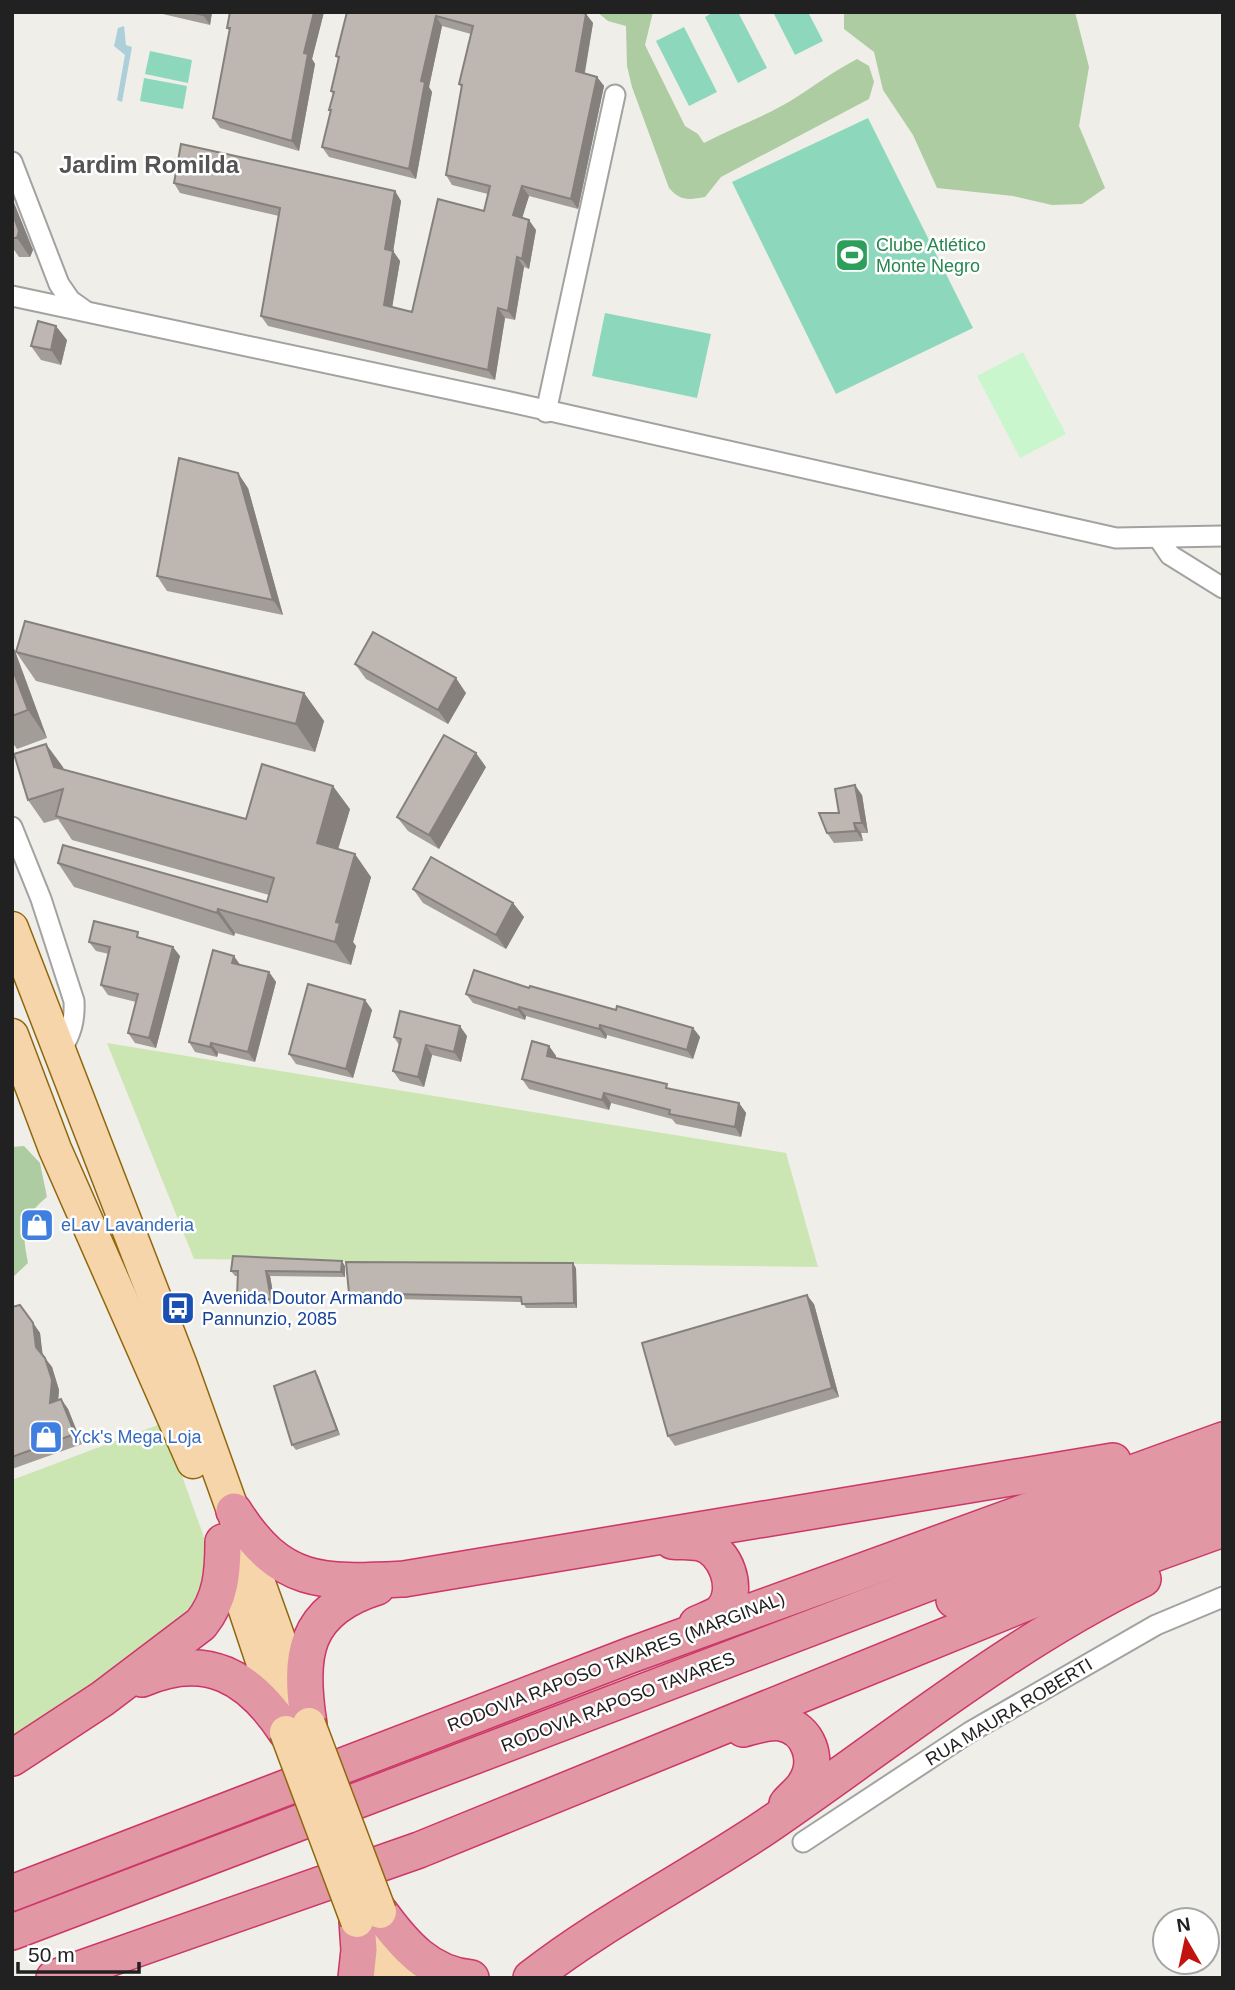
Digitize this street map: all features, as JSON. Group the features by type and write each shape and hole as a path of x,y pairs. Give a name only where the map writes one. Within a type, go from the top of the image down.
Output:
{"highway":[{"path":"298,1728 303,1665 320,1620 351,1595 404,1579 1049,1474 1222,1440"},
{"name":"RODOVIA RAPOSO TAVARES (MARGINAL)","path":"12,1893 631,1655 1222,1440"},
{"name":"RODOVIA RAPOSO TAVARES","path":"12,1932 1223,1471"},
{"name":"RODOVIA RAPOSO TAVARES","path":"12,1957 1223,1498"},
{"path":"12,1758 102,1699 192,1634 212,1611 222,1580 228,1526 279,1563 311,1577 330,1581 404,1579"},
{"path":"54,1978 419,1850 1090,1577 1223,1529"},
{"path":"631,1655 721,1612 730,1599 730,1574 719,1554 702,1543 640,1539"},
{"path":"507,1978 537,1973 765,1827 957,1692 1098,1601 1223,1540"},
{"path":"102,1699 153,1675 188,1667 215,1670 253,1690 298,1728"},
{"path":"662,1751 769,1723 782,1723 803,1735 812,1756 809,1777 765,1827"},
{"path":"356,1978 369,1916 397,1935 420,1959 450,1974 471,1978"}],"main road":[{"path":"12,928 87,1121 298,1728 369,1916 406,1978"},
{"path":"12,1035 47,1130 175,1416 228,1526"},
{"path":"33,1089 61,1093 68,1090 72,1080"},
{"path":"47,1130 65,1117 77,1116 87,1121"},
{"path":"369,1916 378,1978"}],"street":[{"path":"546,412 615,95"},
{"path":"12,162 50,264 70,300 88,313"},
{"path":"13,296 29,296 43,290 50,264"},
{"path":"13,296 1116,538 1223,536"},
{"path":"1159,539 1170,555 1223,588"},
{"path":"12,827 41,900 74,1002 75,1017 71,1035 61,1050"},
{"name":"RUA MAURA ROBERTI","path":"803,1842 970,1732 1156,1625 1223,1597"}],"green space":[{"path":"597,12 653,12 645,45 685,126 698,134 704,143 792,100 857,59 869,66 874,82 869,99 721,177 705,197 685,198 669,188 632,87 627,66 626,26 608,21"},
{"path":"714,12 738,12 767,68 738,83 705,17"},
{"path":"773,12 808,12 823,41 795,55"},
{"path":"844,12 1075,12 1089,67 1079,126 1105,188 1082,204 1052,205 1013,196 937,188 913,135 883,90 874,52 844,29"},
{"path":"684,27 717,92 689,106 656,41"},
{"path":"150,51 192,60 188,83 145,74"},
{"path":"144,78 187,86 183,109 140,101"},
{"name":"Clube Atlético Monte Negro","path":"868,118 973,328 836,394 732,182"},
{"path":"605,313 711,334 697,398 592,376"},
{"path":"1023,352 1066,434 1020,458 977,376"},
{"path":"107,1043 786,1153 818,1267 194,1259"},
{"path":"24,1146 40,1163 47,1197 28,1219 25,1243 28,1263 12,1278 12,1147"},
{"path":"163,1423 205,1540 207,1566 202,1603 12,1745 12,1480"}],"water":[{"path":"124,26 126,45 132,47 122,102 117,100 125,55 114,46 118,28"}],"building":[{"path":"230,12 314,12 304,53 308,54 292,141 213,118 230,28 227,28"},
{"path":"347,12 586,14 576,71 597,77 571,199 522,186 513,215 529,220 522,259 517,257 508,311 498,308 488,370 261,316 280,208 174,183 181,144 395,191 385,249 393,251 384,305 412,312 438,199 484,211 490,186 446,175 462,85 459,84 473,26 436,16 421,81 425,82 409,169 322,147 334,92 331,91 339,57 336,56"},
{"path":"12,212 19,231 17,238 12,238"},
{"path":"38,321 56,326 51,350 31,346"},
{"path":"179,458 238,473 273,600 157,576"},
{"path":"25,621 304,693 296,724 16,652"},
{"path":"373,632 456,678 438,710 355,664"},
{"path":"12,668 28,710 12,716"},
{"path":"444,735 476,753 429,835 397,817"},
{"path":"46,744 54,767 246,819 262,764 333,786 317,843 355,854 336,922 340,923 335,942 218,909 217,913 58,863 63,845 267,902 274,878 56,816 63,789 28,800 14,754"},
{"path":"855,785 862,823 854,823 856,831 827,833 819,813 839,813 835,789"},
{"path":"431,857 513,903 496,935 413,889"},
{"path":"94,921 138,932 137,937 173,947 149,1038 128,1033 138,994 101,985 110,947 89,942"},
{"path":"213,950 234,956 232,963 269,972 248,1052 211,1043 210,1047 189,1042"},
{"path":"474,970 529,988 530,986 616,1010 617,1006 693,1028 687,1050 600,1025 599,1029 519,1007 518,1010 466,994"},
{"path":"308,984 365,1000 346,1069 289,1054"},
{"path":"400,1011 460,1026 454,1052 426,1045 418,1077 393,1071 401,1039 394,1037"},
{"path":"532,1041 549,1046 547,1056 667,1084 666,1088 739,1103 735,1127 669,1114 670,1110 604,1093 602,1100 522,1079"},
{"path":"233,1256 342,1261 341,1272 266,1271 271,1299 237,1297 238,1271 231,1271"},
{"path":"346,1262 573,1263 574,1303 522,1304 521,1297 349,1293"},
{"path":"807,1295 832,1388 668,1436 642,1343"},
{"path":"20,1305 33,1323 36,1347 45,1358 52,1380 50,1403 61,1399 75,1434 12,1457 12,1307"},
{"path":"315,1371 337,1430 292,1445 274,1386"}],"place":[{"name":"Clube Atlético Monte Negro","path":"852,255"},
{"name":"eLav Lavanderia","path":"37,1225"},
{"name":"Avenida Doutor Armando Pannunzio, 2085","path":"178,1308"},
{"name":"Yck's Mega Loja","path":"46,1437"}],"district":[{"name":"Jardim Romilda","path":"149,165"}]}
